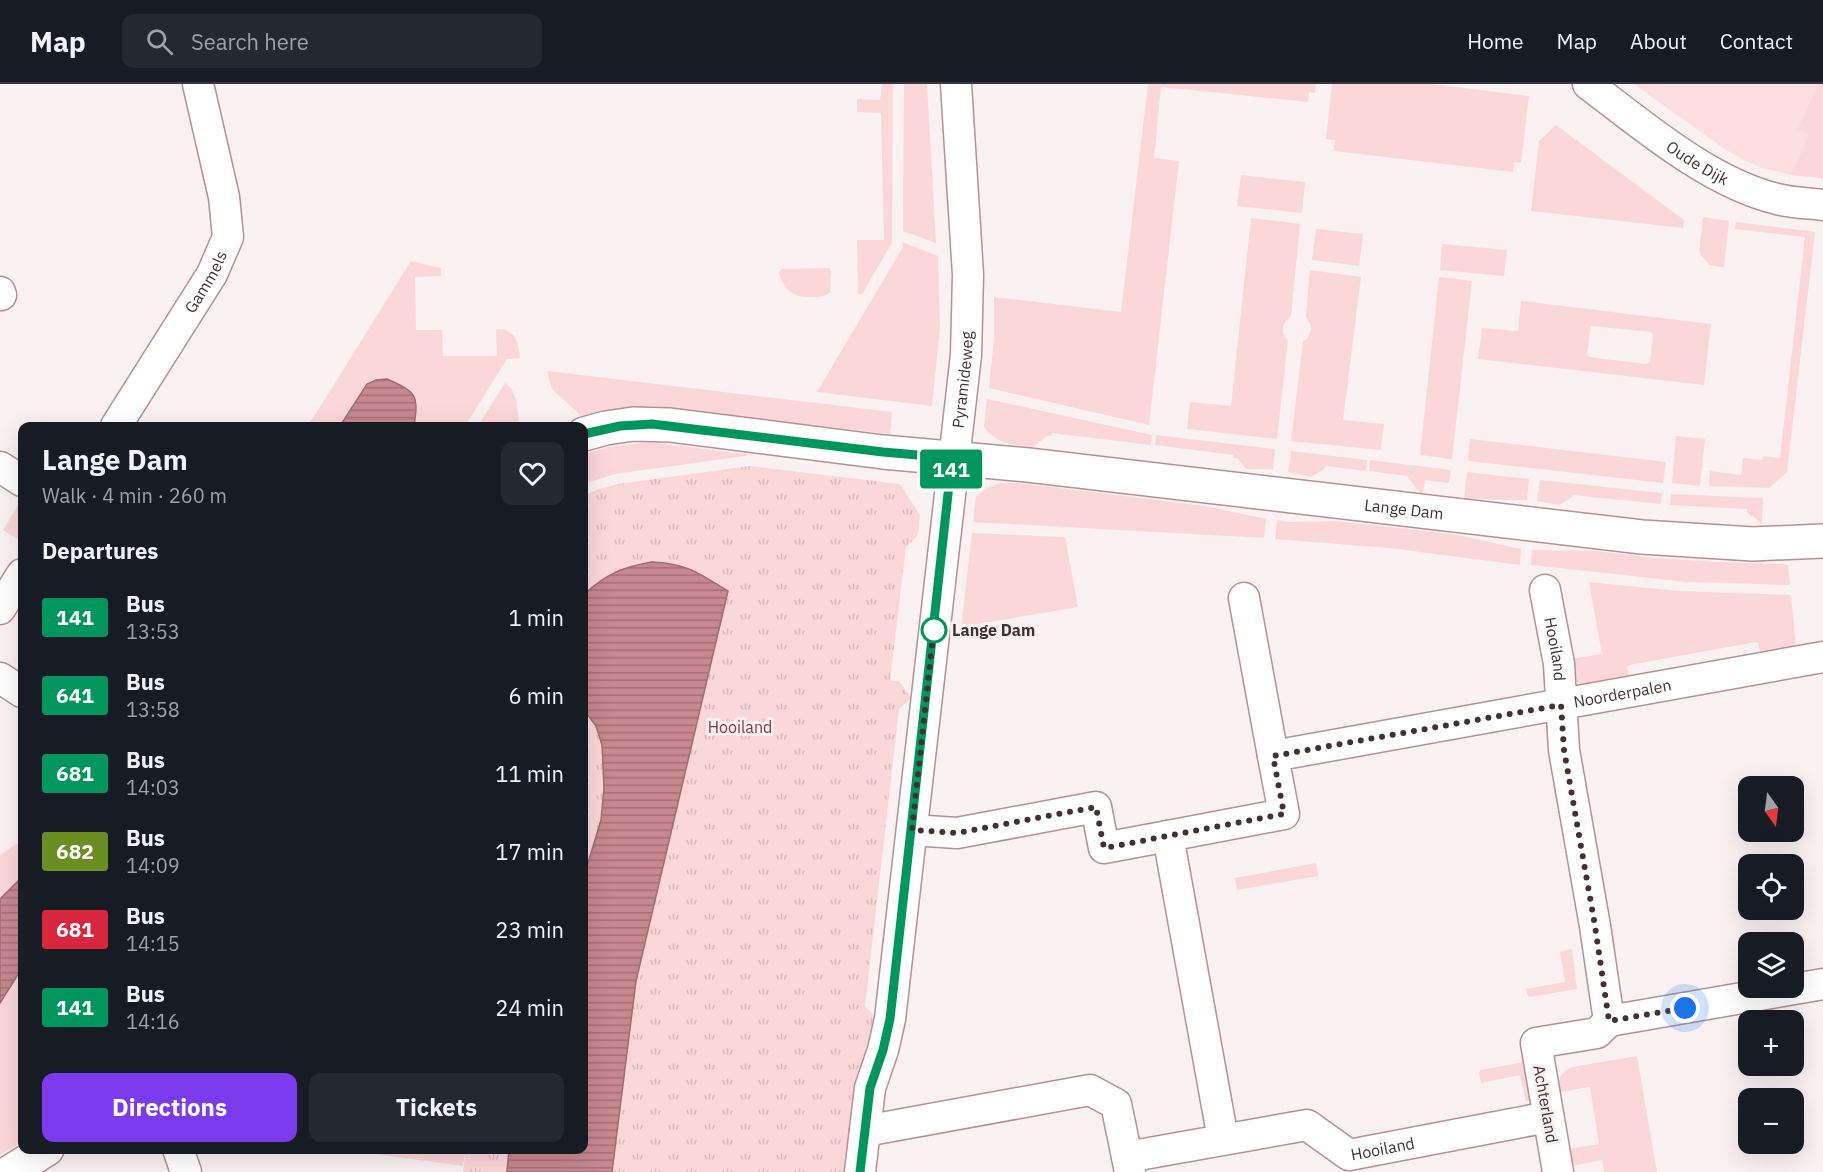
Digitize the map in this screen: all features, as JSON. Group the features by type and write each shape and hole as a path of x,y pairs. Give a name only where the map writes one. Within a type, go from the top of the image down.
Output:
{"street":[{"name":"Gammels","path":"119,422 212,274 228,237 224,197 198,84"},
{"name":"Pyramideweg","path":"860,1172 870,1088 883,1050 890,1019 952,458 963,384 968,275 956,84"},
{"name":"Oude Dijk","path":"1588,84 1669,144 1730,182 1777,199 1823,205"},
{"name":"Lange Dam","path":"588,433 633,424 652,424 883,452 1040,466 1642,537 1753,544 1823,541"},
{"path":"0,467 18,478"},
{"path":"0,609 18,580"},
{"name":"Hooiland","path":"1273,756 1561,705 1559,664 1545,590"},
{"path":"912,830 957,833 1096,807 1104,848 1284,814 1244,598"},
{"name":"Noorderpalen","path":"1609,1021 1564,750 1561,705 1823,657"},
{"path":"0,678 18,689"},
{"path":"1168,836 1223,1139"},
{"path":"1609,1021 1823,984"},
{"name":"Achterland","path":"1558,1172 1536,1043 1597,1033 1609,1021"},
{"name":"Hooiland","path":"866,1131 1090,1090 1116,1104 1129,1164 1223,1139 1307,1125 1349,1155 1548,1117"},
{"path":"10,1172 39,1154"},
{"path":"180,1154 186,1172"}],"shaded area":[{"path":"1634,84 1823,84 1823,178 1791,175 1762,168 1744,160 1723,148"},
{"path":"387,379 410,391 416,407 414,422 343,422 367,384"},
{"path":"652,562 684,567 701,574 728,591 636,981 612,1172 507,1172 509,1154 588,1154 588,863 601,820 604,788 602,745 596,726 588,715 588,591 615,572"},
{"path":"18,881 18,974 0,1003 0,899"}],"green space":[{"path":"882,84 893,84 892,243 862,294 858,294 857,240 884,240 881,113 857,112 857,99 880,100"},
{"path":"904,84 927,84 936,243 903,231"},
{"path":"1148,84 1316,84 1315,93 1309,92 1308,102 1161,87 1154,158 1179,161 1149,425 989,388 994,339 994,297 1121,312"},
{"path":"1332,84 1432,84 1529,96 1521,163 1514,162 1513,172 1334,151 1335,140 1326,139"},
{"path":"1818,84 1823,84 1823,178 1791,175 1809,135 1798,129"},
{"path":"1556,125 1684,220 1683,228 1531,211 1539,141"},
{"path":"1241,175 1305,182 1302,213 1237,206"},
{"path":"1703,217 1729,221 1724,267 1709,265 1699,252"},
{"path":"1251,218 1300,224 1291,316 1283,327 1288,340 1277,439 1187,429 1190,402 1231,406"},
{"path":"1736,222 1815,232 1787,472 1769,488 1709,486 1710,471 1741,475 1743,458 1762,460 1763,456 1780,458 1805,237 1735,229"},
{"path":"1316,229 1363,234 1359,266 1312,260"},
{"path":"902,242 938,256 940,327 932,406 817,392 903,247"},
{"path":"1442,244 1507,250 1504,276 1440,270"},
{"path":"411,261 441,268 441,276 415,277 416,330 442,330 443,356 497,356 497,329 503,329 512,334 519,347 520,358 507,359 468,422 414,422 417,401 367,384 343,422 310,422"},
{"path":"829,268 831,272 830,292 819,297 794,294 786,288 779,272 782,269"},
{"path":"1310,270 1361,277 1343,420 1384,424 1381,450 1291,441 1303,341 1307,339 1311,330 1306,317"},
{"path":"1439,277 1472,281 1452,459 1420,455"},
{"path":"1521,301 1711,324 1704,385 1478,359 1482,328 1518,331","holes":["1591,326 1651,332 1653,335 1650,361 1646,364 1589,357 1587,354"]},
{"path":"547,371 892,412 890,434 650,406 611,409 580,417 552,389"},
{"path":"505,383 515,396 519,422 481,422"},
{"path":"987,399 1152,435 1151,445 1052,433 1051,436 1047,436 1033,447 1005,443 994,437 984,427"},
{"path":"1156,435 1275,449 1273,469 1246,469 1237,458 1233,458 1233,455 1155,445"},
{"path":"1676,436 1705,439 1700,486 1672,483"},
{"path":"1470,439 1666,462 1663,483 1468,461"},
{"path":"657,443 752,455 615,474 588,483 588,453 610,447"},
{"path":"1291,451 1367,460 1366,471 1326,466 1311,477 1288,472"},
{"path":"1370,460 1451,470 1449,483 1425,480 1423,494 1407,476 1369,471"},
{"name":"Hooiland","path":"750,466 900,484 920,515 918,535 906,547 890,680 900,682 911,698 899,709 865,1006 874,1016 871,1041 854,1104 845,1172 463,1172 465,1154 588,1154 588,494 618,484"},
{"path":"1467,472 1529,479 1527,500 1464,499"},
{"path":"1540,480 1662,493 1661,504 1573,495 1559,505 1537,501"},
{"path":"1000,483 1019,483 1205,506 1266,519 1264,538 973,522 976,496"},
{"path":"1671,494 1763,498 1762,524 1747,512 1747,509 1670,505"},
{"path":"18,506 18,539 3,530"},
{"path":"1277,520 1288,522 1334,521 1453,534 1521,549 1520,565 1389,548 1275,539"},
{"path":"972,533 1065,537 1078,607 961,627"},
{"path":"1532,550 1596,551 1655,558 1783,564 1788,565 1790,585 1688,582 1531,565"},
{"path":"1589,582 1678,591 1791,595 1796,648 1761,655 1756,642 1629,665 1627,667 1628,679 1584,686 1575,679 1571,659 1602,654"},
{"path":"18,843 18,881 0,899 0,855"},
{"path":"1316,863 1318,876 1237,890 1235,878"},
{"path":"1572,949 1577,989 1528,996 1526,989 1565,982 1560,952"},
{"path":"18,974 18,1144 0,1155 0,1003"},
{"path":"1637,1056 1657,1172 1604,1172 1602,1160 1572,1166 1569,1149 1599,1144 1590,1087 1559,1092 1560,1077 1572,1067"},
{"path":"1524,1062 1532,1100 1526,1101 1520,1075 1481,1083 1479,1072 1481,1070"},
{"path":"375,1154 465,1154 463,1166"}],"bus line":[{"name":"141","path":"588,433 633,424 670,425 883,452 952,458 890,1019 883,1050 870,1088 860,1172"}],"place":[{"name":"Lange Dam","path":"934,630"}],"route":[{"path":"934,630 934,627 912,830 957,833 1096,807 1104,848 1284,814 1273,756 1561,705 1564,750 1609,1021 1685,1008"}]}
